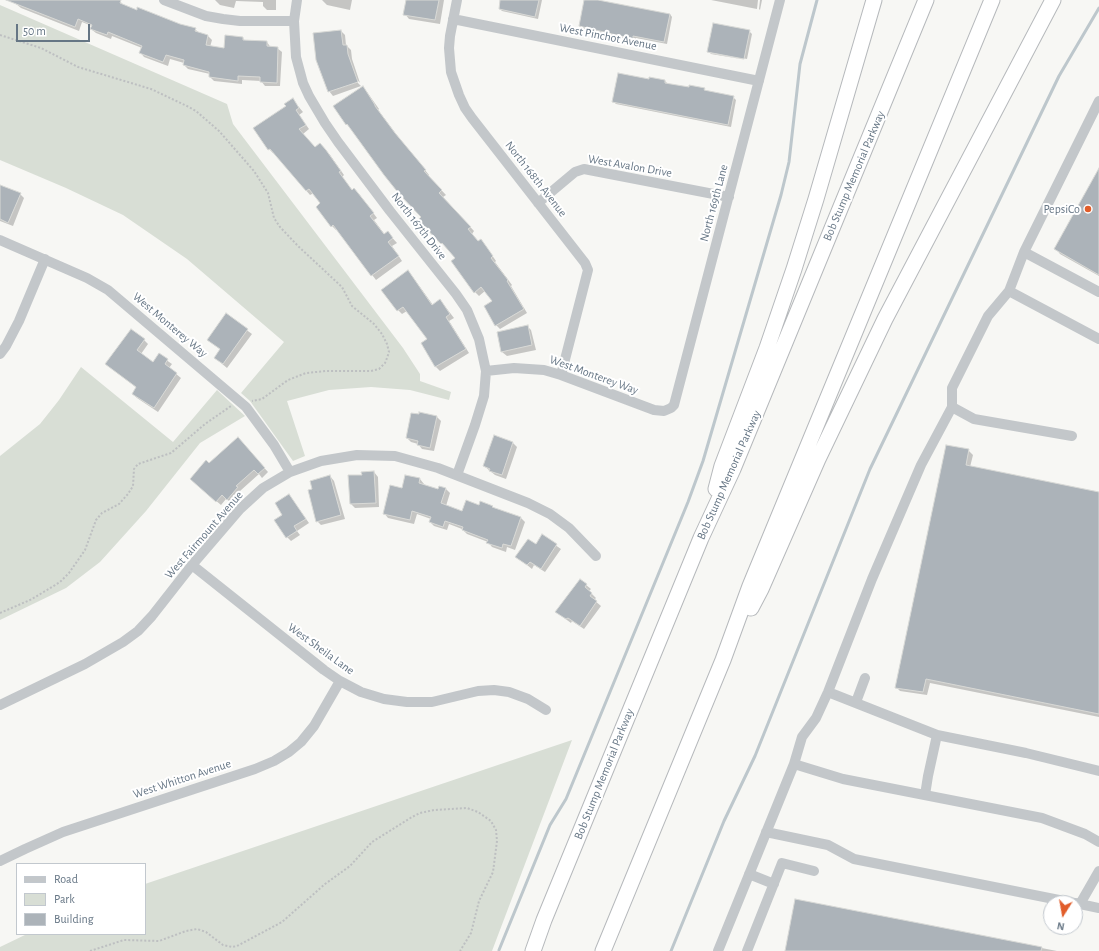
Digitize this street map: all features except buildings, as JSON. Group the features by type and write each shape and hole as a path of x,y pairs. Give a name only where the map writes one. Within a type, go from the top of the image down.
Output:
{"highway":[{"path":"705,530 722,466 767,348 794,269 874,0"},
{"name":"Bob Stump Memorial Parkway","path":"533,951 544,920 705,530 733,470 926,0"},
{"path":"603,951 723,660 750,586 992,0"},
{"path":"723,660 761,589 818,459 886,319 1053,0"},
{"path":"526,951 544,920"}],"street":[{"path":"164,0 206,16 223,19 240,21 294,21"},
{"name":"North 167th Drive","path":"296,0 294,21 296,57 299,71 308,96 338,142 467,310 479,339 484,355 486,384 481,407 456,475"},
{"name":"North 168th Avenue","path":"457,0 450,36 449,60 453,78 465,108 585,263 588,270 561,375"},
{"name":"North 169th Lane","path":"668,410 676,401 780,0"},
{"name":"West Pinchot Avenue","path":"453,19 759,80"},
{"path":"718,951 794,764 802,736 816,718 828,692 872,579 918,472 952,407 952,388 988,316 1009,291 1024,252 1099,101"},
{"name":"West Avalon Drive","path":"538,203 575,172 584,169 729,197"},
{"name":"West Monterey Way","path":"0,240 87,278 108,290 241,402 252,413 290,472"},
{"path":"1024,252 1099,292"},
{"path":"0,354 6,346 19,321 45,259"},
{"path":"1009,291 1099,338"},
{"name":"West Monterey Way","path":"486,372 514,368 544,370 654,410 668,410"},
{"path":"952,407 974,419 1072,436"},
{"name":"West Fairmount Avenue","path":"0,705 85,664 123,642 138,631 240,509 263,488 290,472 320,461 357,455 394,456 438,468 528,503 550,514 569,528 596,556"},
{"name":"West Sheila Lane","path":"192,565 340,681 362,692 384,699 407,702 432,702 488,690 509,692 528,699 546,710"},
{"path":"856,702 865,678"},
{"name":"West Whitton Avenue","path":"0,861 84,825 255,769 274,761 289,752 301,742 314,726 340,681"},
{"path":"828,692 937,735 1026,753 1099,771"},
{"path":"926,795 928,776 937,735"},
{"path":"794,764 843,779 1042,818 1085,834 1099,842"},
{"path":"766,832 828,845 854,859 1043,897"},
{"path":"747,951 782,863 814,871"},
{"path":"1082,895 1099,871"},
{"path":"749,874 774,884"},
{"path":"1083,905 1099,908"}],"path":[{"path":"0,35 41,48 78,67 151,89 196,111 219,131 254,171 268,193 274,218 280,227 342,287 352,306 374,324 382,334 387,344 388,355 379,369 371,371 326,371 306,373 288,380 262,398 233,405 204,424 171,453 138,464 134,469 132,486 128,494 119,504 102,514 96,520 85,550 69,574 54,586 14,607 0,612"},
{"path":"90,951 124,940 166,940 186,931 197,929 206,932 223,945 232,947 237,946 282,922 325,884 350,866 372,842 405,821 427,811 467,808 478,812 491,820 496,830 497,842 493,872 479,901 471,933 460,951"}],"green space":[{"path":"0,5 227,104 233,124 403,348 420,374 420,381 451,392 449,400 410,390 371,387 329,390 287,401 305,456 293,461 250,401 241,393 284,342 187,259 123,215 66,188 0,160"},
{"path":"81,367 173,442 217,390 245,416 200,443 146,511 100,562 66,588 0,620 0,456 40,424 59,400"},
{"path":"572,740 492,951 0,951 0,947 25,935 146,935 146,884"}],"waterway":[{"path":"499,950 550,825 566,799 688,502 703,461 781,195 789,162 800,64 817,0"},
{"path":"671,951 724,821 755,756 870,469 1059,76 1099,8"}],"place":[{"name":"PepsiCo","path":"1088,209"}]}
